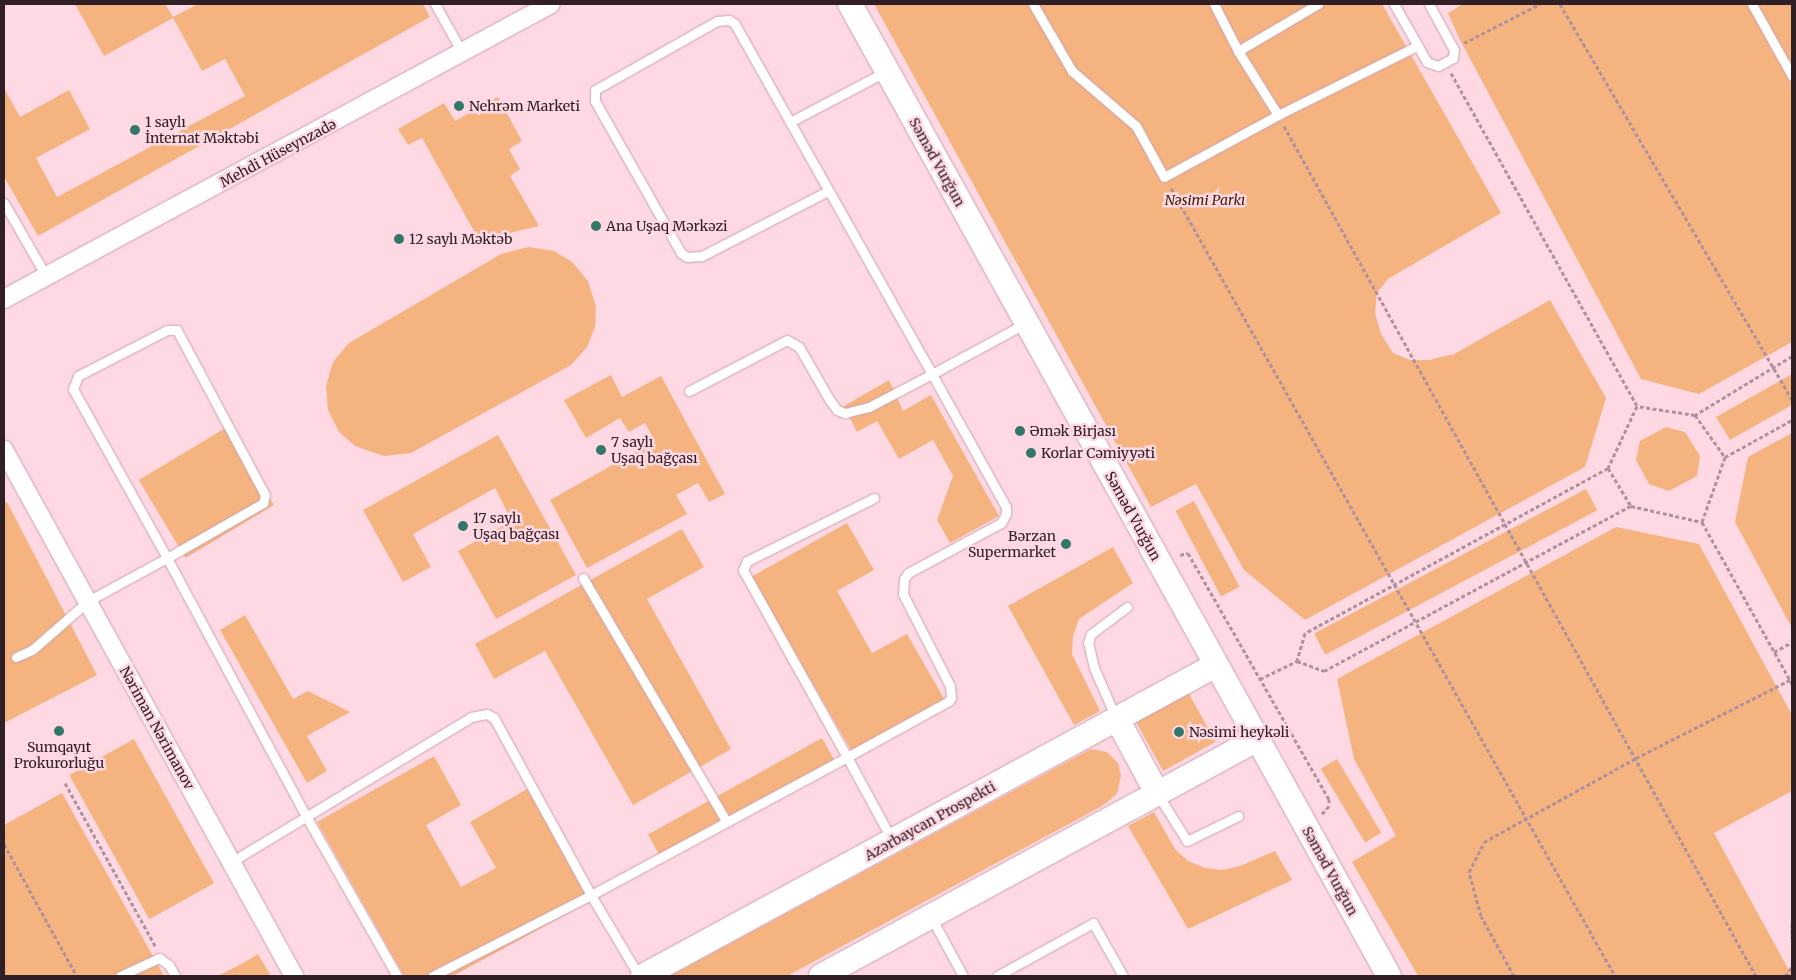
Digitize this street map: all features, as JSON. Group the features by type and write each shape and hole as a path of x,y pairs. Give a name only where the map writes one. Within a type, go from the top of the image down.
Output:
{"main road":[{"name":"Səməd Vurğun","path":"850,4 1388,976"},
{"name":"Azərbaycan Prospekti","path":"644,976 1216,665"},
{"path":"1117,719 1157,793"},
{"path":"821,976 1257,739"}],"street":[{"name":"Mehdi Hüseynzadə","path":"4,299 464,54 552,4"},
{"name":"Nəriman Nərimanov","path":"4,450 12,478 88,601 294,976"}],"lane":[{"path":"435,4 464,54"},
{"path":"1033,4 1072,71 1136,126 1164,177 1278,115 1418,46"},
{"path":"1214,4 1238,51 1278,115"},
{"path":"1238,51 1318,4"},
{"path":"1394,4 1431,66 1438,66 1455,54 1429,4"},
{"path":"1752,4 1792,76"},
{"path":"433,976 591,895 948,701 950,686 903,594 904,579 908,573 1001,523 1006,514 1006,508 828,191 792,121 736,24 730,20 717,21 600,85 594,96 681,253 687,257 702,256 828,191"},
{"path":"792,121 887,71"},
{"path":"4,203 46,276"},
{"path":"689,391 787,340 799,347 829,399 837,410 845,413 869,407 1026,323"},
{"path":"16,657 32,650 88,601 167,558 259,506 265,499 181,334 172,329 78,376 73,384 167,558 307,818 397,976"},
{"path":"874,498 748,561 743,570 893,841"},
{"path":"583,578 727,822"},
{"path":"1117,719 1094,668 1088,643 1091,634 1127,607"},
{"path":"230,862 307,818 471,717 487,714 494,718 591,895 639,976"},
{"path":"1157,793 1178,830 1188,841 1238,816"},
{"path":"930,916 963,976"},
{"path":"997,976 1093,922 1123,976"},
{"path":"120,976 159,958 169,965 175,976"}],"path":[{"path":"1457,46 1540,4"},
{"path":"1560,4 1792,400"},
{"path":"1450,72 1637,406"},
{"path":"1278,115 1528,561 1756,976"},
{"path":"1164,177 1392,585 1528,819 1615,976"},
{"path":"1637,406 1695,415 1792,356"},
{"path":"1297,661 1304,633 1608,468 1637,406"},
{"path":"1695,415 1725,457"},
{"path":"1702,522 1725,457 1792,420"},
{"path":"1608,468 1631,506"},
{"path":"1260,679 1297,661 1324,671 1631,506 1702,522 1791,682 1636,758 1484,842 1469,872 1481,916 1514,976"},
{"path":"1162,567 1184,552 1188,553 1329,799 1326,812 1304,825"},
{"path":"1774,652 1792,642"},
{"path":"65,784 159,953"},
{"path":"4,844 77,976"},
{"path":"1792,923 1790,929 1792,939"},
{"path":"1785,976 1792,966"}],"green space":[{"path":"75,4 165,4 173,17 198,4 423,4 430,17 38,236 4,177 4,88 20,117 69,90 90,129 36,158 57,197 245,96 225,59 202,71 173,18 104,56"},
{"name":"Nəsimi Parkı","path":"874,4 1382,4 1501,213 1388,279 1377,293 1375,313 1381,334 1393,353 1410,360 1429,360 1454,354 1550,300 1606,398 1585,467 1305,620 1244,570 1196,484 1151,507"},
{"path":"1463,4 1792,4 1792,342 1699,394 1641,379 1459,38 1448,13"},
{"path":"498,97 522,141 509,149 520,169 510,176 539,226 479,240 422,138 408,145 398,129 444,103 455,121"},
{"path":"528,247 554,251 572,262 588,281 596,307 595,327 587,347 571,365 411,453 384,456 355,446 339,432 328,410 326,386 333,362 349,343 501,254"},
{"path":"1792,374 1792,405 1730,440 1716,417"},
{"path":"611,375 622,397 661,376 725,494 709,502 698,483 676,495 687,514 587,568 550,500 655,441 645,423 629,432 620,418 586,438 564,400"},
{"path":"889,380 903,411 931,395 999,516 950,543 937,520 953,476 933,440 899,459 877,421 857,432 844,406"},
{"path":"227,427 274,505 186,558 139,480"},
{"path":"1666,427 1685,432 1700,456 1697,476 1669,491 1649,484 1636,460 1640,441"},
{"path":"1792,433 1792,628 1735,522 1748,457"},
{"path":"498,435 576,575 496,619 458,551 512,521 495,488 413,534 431,567 403,582 363,510"},
{"path":"1586,489 1597,510 1325,655 1314,634"},
{"path":"1194,501 1240,587 1221,597 1175,511"},
{"path":"4,502 7,502 97,675 4,723"},
{"path":"847,523 874,570 837,591 872,653 907,634 947,704 854,755 751,577"},
{"path":"1616,527 1699,544 1792,715 1792,791 1714,833 1792,976 1418,976 1352,862 1396,836 1354,759 1337,679"},
{"path":"682,529 704,567 647,599 731,749 633,805 545,651 494,679 475,644"},
{"path":"1113,547 1133,583 1079,619 1073,636 1072,654 1100,711 1074,725 1008,606"},
{"path":"245,615 293,699 308,691 350,712 307,736 327,771 307,783 220,630"},
{"path":"1188,692 1216,742 1163,771 1136,721"},
{"path":"822,738 836,763 662,860 648,834"},
{"path":"134,739 214,883 149,919 69,775"},
{"path":"1091,749 1107,752 1118,763 1121,776 1117,794 1102,806 787,976 670,976"},
{"path":"434,756 461,805 426,825 461,887 496,868 470,822 527,789 591,901 453,976 404,976 317,822"},
{"path":"1337,759 1381,833 1365,843 1321,769"},
{"path":"62,793 164,976 4,976 4,825"},
{"path":"1154,812 1175,849 1188,861 1205,868 1222,870 1240,866 1275,851 1292,880 1188,929 1128,826"},
{"path":"258,954 271,976 218,976 243,963"}],"place":[{"name":"Nehrəm Marketi","path":"459,106"},
{"name":"1 saylı İnternat Məktəbi","path":"135,130"},
{"name":"Ana Uşaq Mərkəzi","path":"596,226"},
{"name":"12 saylı Məktəb","path":"399,239"},
{"name":"Əmək Birjası","path":"1020,431"},
{"name":"7 saylı Uşaq bağçası","path":"601,450"},
{"name":"Korlar Cəmiyyəti","path":"1031,453"},
{"name":"17 saylı Uşaq bağçası","path":"463,526"},
{"name":"Bərzan Supermarket","path":"1066,544"},
{"name":"Sumqayıt Prokurorluğu","path":"59,731"},
{"name":"Nəsimi heykəli","path":"1179,732"}]}
